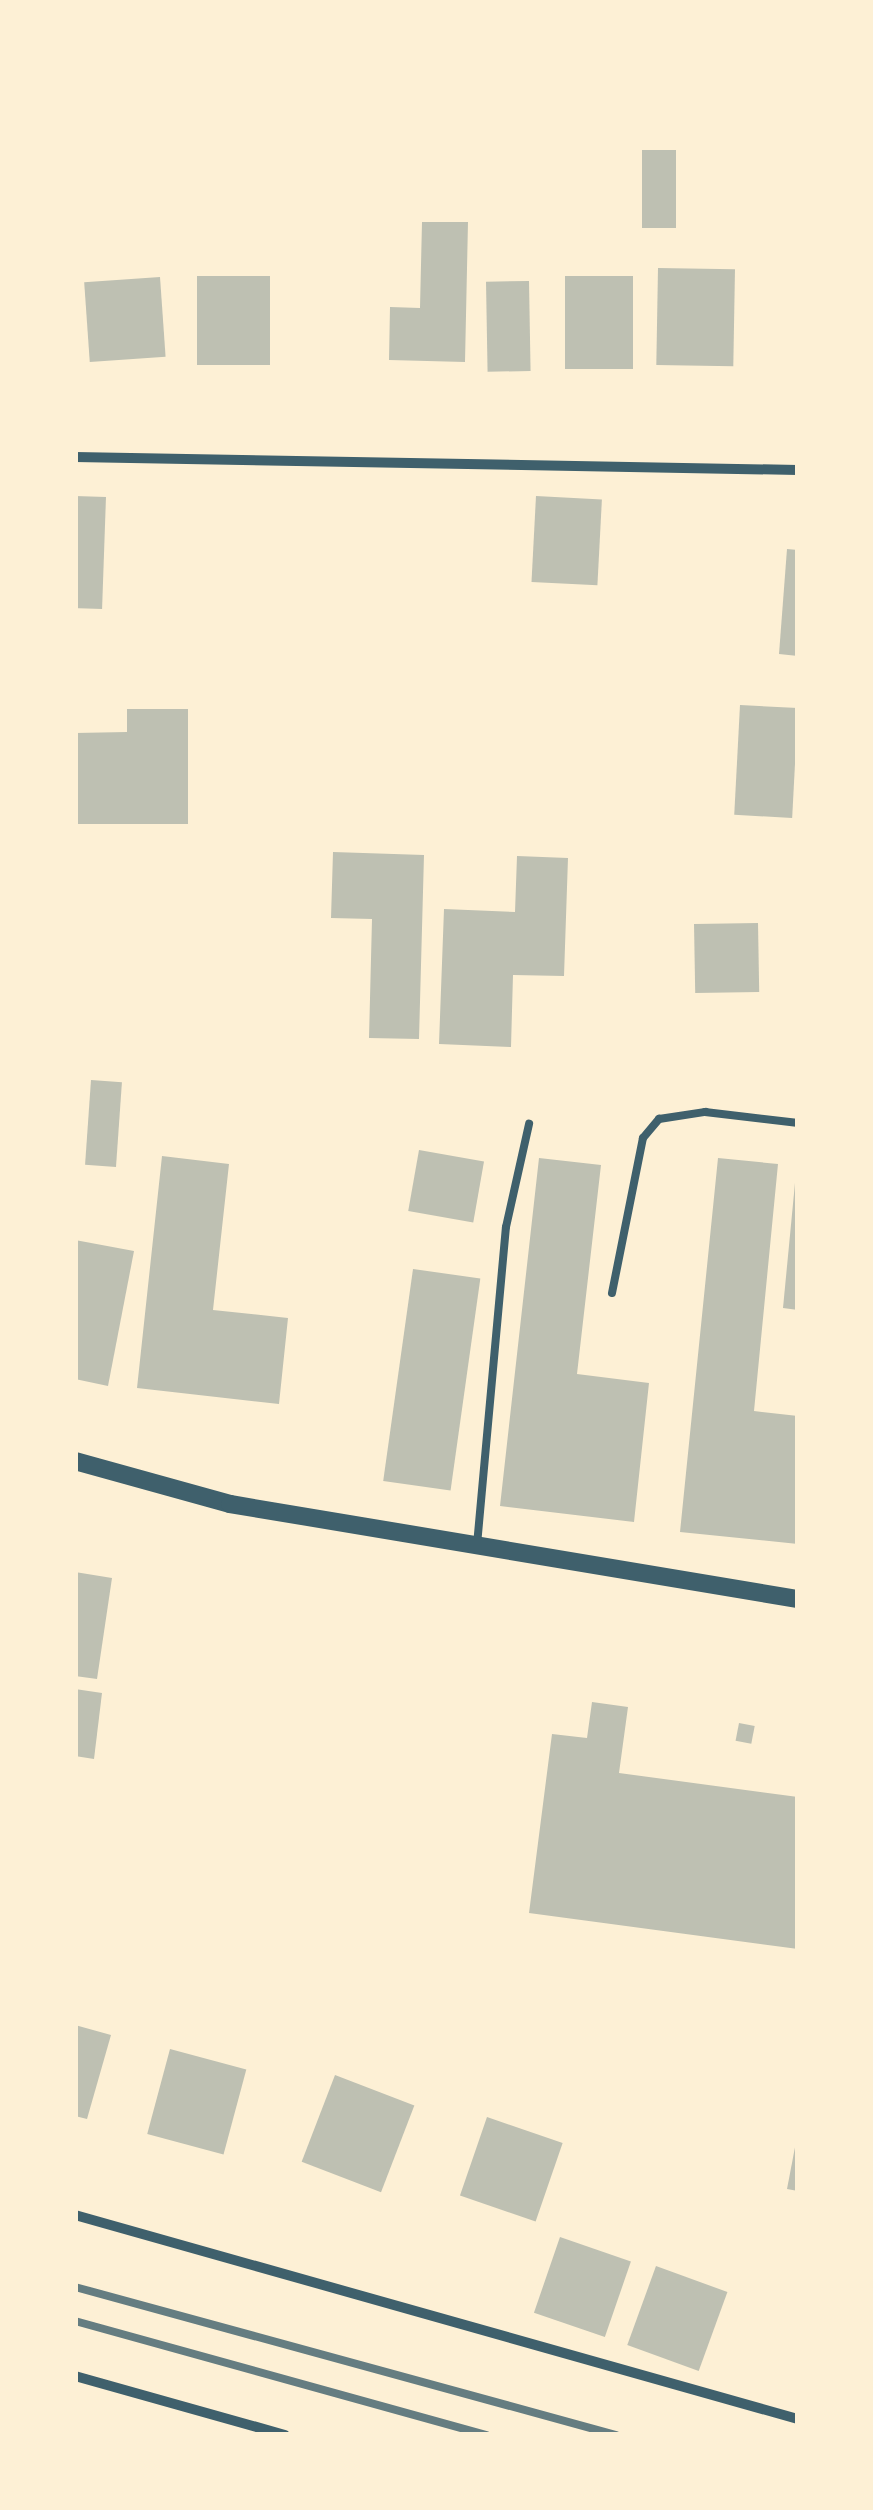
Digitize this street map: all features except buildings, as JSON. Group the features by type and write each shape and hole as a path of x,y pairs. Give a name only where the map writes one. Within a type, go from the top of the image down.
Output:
{"street":[{"path":"75,456 798,470"},
{"path":"75,1461 230,1504 798,1600"},
{"path":"75,2215 798,2418"},
{"path":"75,2376 285,2435"}],"lane":[{"path":"612,1293 643,1138 659,1119 705,1112 798,1123"},
{"path":"477,1545 506,1226 529,1124"}],"railway":[{"path":"75,2287 616,2435"},
{"path":"75,2321 486,2435"}]}
